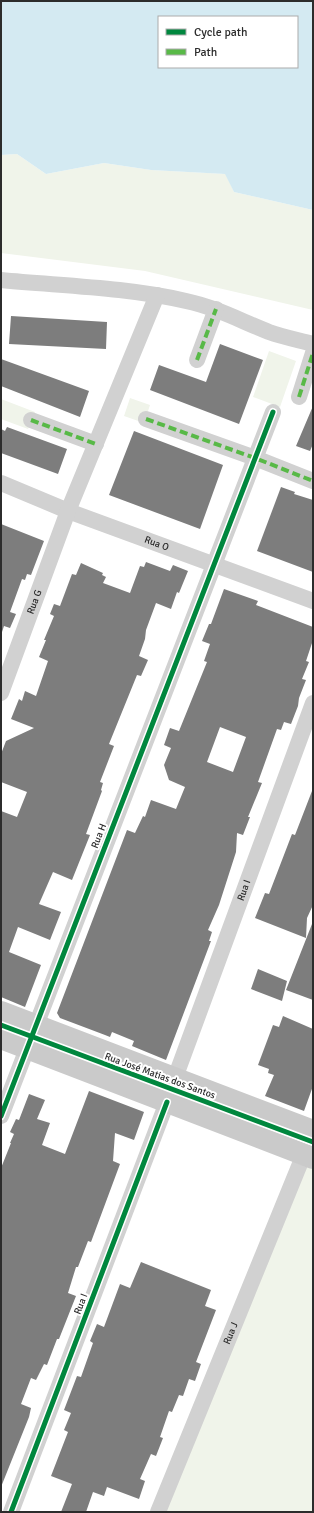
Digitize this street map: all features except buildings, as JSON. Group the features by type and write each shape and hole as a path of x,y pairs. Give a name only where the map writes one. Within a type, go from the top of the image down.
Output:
{"main road":[{"name":"Rua José Matias dos Santos","path":"1,1012 313,1131"},
{"name":"Rua José Matias dos Santos","path":"1,1038 308,1156"}],"street":[{"path":"1,280 74,285 157,295 187,301 216,309 270,332 313,344"},
{"name":"Rua G","path":"1,693 68,511 157,295"},
{"path":"197,360 216,309"},
{"path":"299,397 313,353"},
{"name":"Rua H","path":"1,1116 213,563 273,412"},
{"path":"146,419 313,480"},
{"path":"31,420 96,444"},
{"name":"Rua O","path":"1,483 68,511 313,600"},
{"name":"Rua I","path":"175,1078 313,703"},
{"name":"Rua I","path":"11,1512 167,1102"},
{"name":"Rua J","path":"158,1512 308,1156"}],"shaded area":[{"path":"17,154 46,174 104,163 151,170 226,174 234,192 313,210 313,310 145,271 1,253 1,155"},
{"path":"269,351 296,361 280,407 253,397"},
{"path":"130,398 150,405 144,423 124,416"},
{"path":"1,399 35,412 28,429 1,419"},
{"path":"304,1154 313,1158 313,1512 158,1512"}],"water":[{"path":"1,1 313,1 313,210 234,192 225,174 151,170 104,163 46,174 17,154 1,155"}],"marked path":[{"path":"197,360 216,309"},
{"path":"299,397 313,353"},
{"path":"146,419 255,458 313,481"},
{"path":"31,420 96,444"}],"cycle path":[{"path":"1,1116 273,412"},
{"path":"1,1025 313,1142"},
{"path":"11,1512 167,1102"}]}
